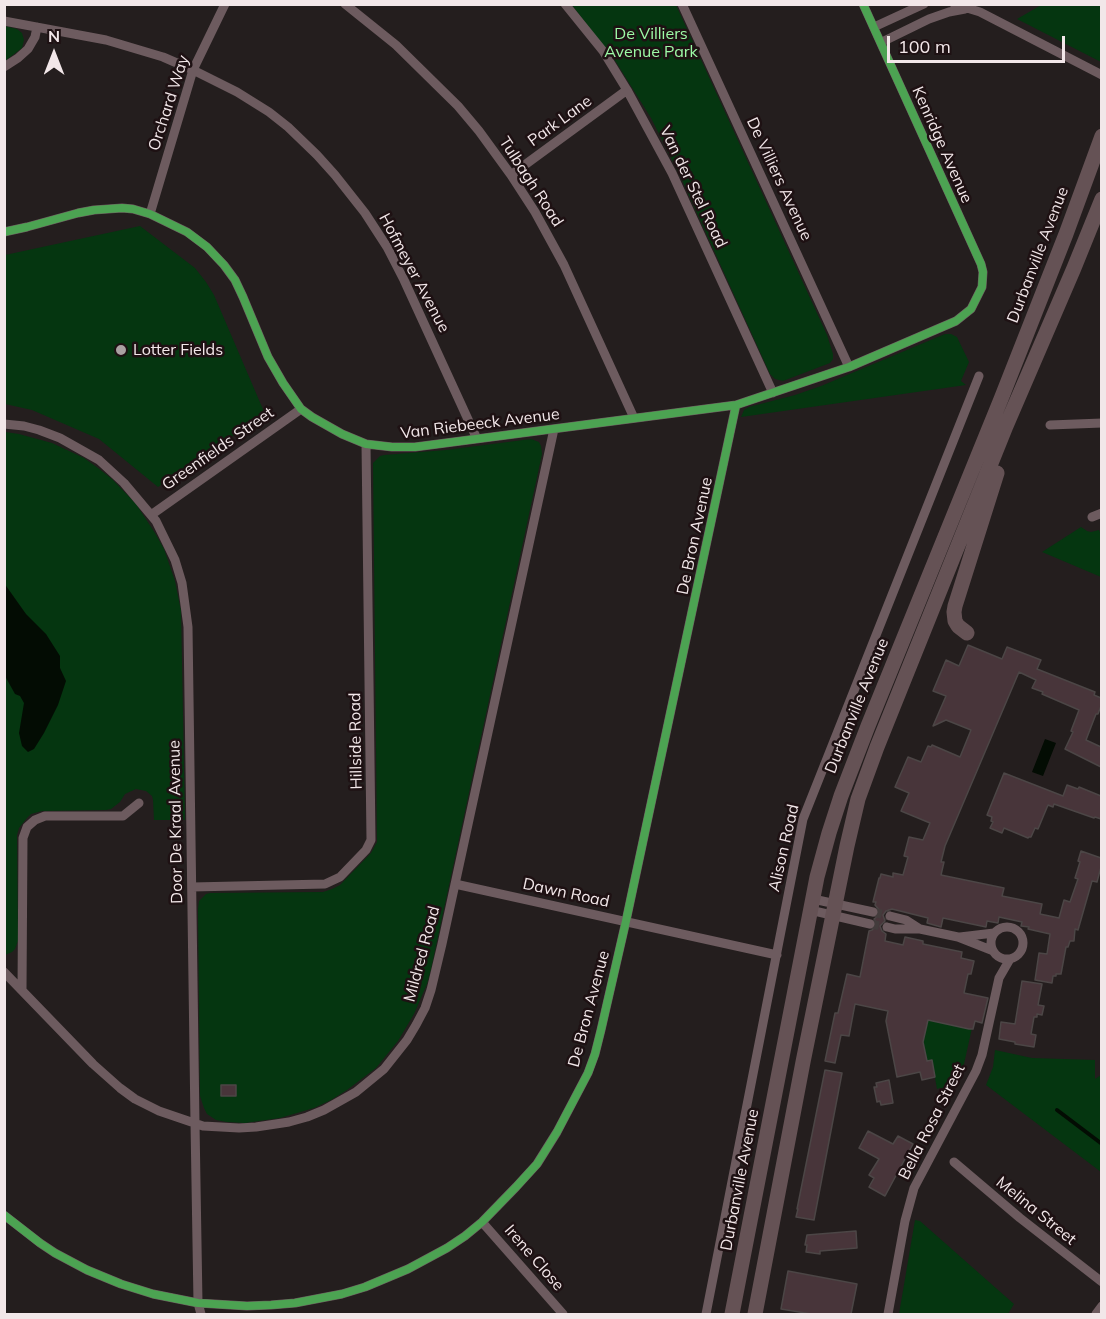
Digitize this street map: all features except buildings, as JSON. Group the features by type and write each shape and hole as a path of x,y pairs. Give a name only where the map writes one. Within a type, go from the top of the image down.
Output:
{"main road":[{"name":"Durbanville Avenue","path":"732,1314 812,905 829,833 868,726 1063,243 1101,136"},
{"name":"Durbanville Avenue","path":"754,1314 858,799 1006,426 1101,199"},
{"path":"967,633 958,626 954,612 999,467 1006,426"}],"street":[{"name":"Orchard Way","path":"150,214 194,70 225,4"},
{"name":"Tulbagh Road","path":"345,4 396,45 458,106 511,176 535,212 564,265 634,418"},
{"name":"Van der Stel Road","path":"566,4 603,51 627,90 672,174 773,393"},
{"name":"De Villiers Avenue","path":"682,4 849,367"},
{"name":"Kenridge Avenue","path":"863,4 981,264 983,279 977,299"},
{"path":"874,27 924,4"},
{"path":"954,4 980,12 1101,75"},
{"path":"882,42 929,19 949,12 968,9"},
{"name":"Hofmeyer Avenue","path":"4,21 124,45 163,57 237,92 288,127 317,155 365,213 387,247 405,280 477,439"},
{"path":"4,67 27,49 35,37 37,27"},
{"name":"Park Lane","path":"511,176 627,90"},
{"name":"Van Riebeeck Avenue","path":"4,232 94,210 122,208 133,209 170,222 196,238 224,265 235,280 268,357 302,409 342,434 366,444 403,448 736,405 849,367 956,321 966,314 977,299"},
{"name":"Alison Road","path":"706,1314 803,819 979,376"},
{"name":"De Bron Avenue","path":"4,1215 40,1243 87,1270 139,1290 198,1304 271,1305 342,1294 388,1278 418,1264 456,1242 482,1222 516,1188 547,1150 583,1083 595,1054 626,921 736,405"},
{"name":"Greenfields Street","path":"151,514 302,409"},
{"path":"1050,425 1101,423"},
{"name":"Door De Kraal Avenue","path":"4,424 24,426 60,438 99,460 116,475 151,514 175,560 182,583 187,615 198,1304 201,1314"},
{"name":"Mildred Road","path":"4,972 93,1064 120,1088 152,1108 203,1126 239,1128 264,1126 307,1117 356,1092 390,1062 407,1041 425,1008 440,956 554,429"},
{"name":"Hillside Road","path":"192,887 325,884 340,877 366,850 371,840 366,444"},
{"path":"22,990 22,838 27,827 35,820 45,816 123,816 139,803"},
{"name":"Dawn Road","path":"455,884 777,955"},
{"path":"812,905 834,910 870,924"},
{"path":"834,910 873,912"},
{"path":"890,916 906,920 920,929"},
{"path":"887,927 920,929 958,937 993,952 1004,960 1010,960 1020,954 1022,937 1009,927 998,929 991,938 990,944 993,952"},
{"path":"958,937 994,933"},
{"name":"Bella Rosa Street","path":"993,952 999,978"},
{"name":"Bella Rosa Street","path":"888,1314 909,1204 920,1176 976,1071 999,978 1010,960"},
{"name":"Melina Street","path":"954,1162 1101,1282"},
{"name":"Irene Close","path":"482,1222 563,1314"},
{"path":"1096,1314 1101,1306"}],"green space":[{"path":"1043,4 1101,5 1101,62 1017,19"},
{"name":"De Villiers Avenue Park","path":"572,5 676,5 827,335 833,354 830,363 783,381 775,379 770,374 681,178 651,118 616,62"},
{"path":"5,26 17,29 22,33 24,40 22,48 5,61"},
{"name":"Lotter Fields","path":"140,226 195,268 206,282 214,295 265,414 158,487 99,439 32,410 5,404 5,255"},
{"path":"945,334 957,337 969,362 961,381 966,385 741,417 744,410 749,407 821,386"},
{"path":"5,432 52,443 84,458 98,468 136,504 164,549 175,581 181,611 185,820 154,820 152,796 146,791 136,789 125,794 120,802 111,809 42,811 31,814 19,828 17,835 18,941 15,949 5,955"},
{"path":"531,439 539,442 542,454 431,969 414,1014 398,1041 376,1068 331,1100 314,1108 280,1118 245,1123 216,1120 207,1114 200,1096 199,901 210,893 323,892 340,885 371,853 377,842 373,463 384,455"},
{"path":"1081,527 1091,532 1099,530 1101,535 1101,577 1042,552"},
{"path":"928,1020 972,1028 964,1064 950,1090 937,1089 932,1061 927,1061 923,1042"},
{"path":"995,1050 1032,1058 1095,1060 1095,1079 1101,1075 1101,1172 986,1085 993,1067"},
{"path":"915,1220 920,1221 1014,1304 1008,1314 899,1314"}],"shaded area":[{"path":"4,583 26,614 46,634 60,656 60,668 66,681 58,705 44,733 34,749 28,752 22,746 19,733 24,703 20,696 15,694 5,676"},
{"path":"1045,739 1056,743 1043,776 1032,772"}],"waterway":[{"path":"1057,1110 1102,1144"}],"tunnel":[{"path":"873,912 890,916"},
{"path":"870,924 887,927"}],"cycle path":[{"path":"4,232 78,213 122,208 150,214 187,232 207,247 235,280 268,357 301,409 342,434 366,444 415,447 736,405 849,367 956,321 971,309 982,287 981,264 863,4"},
{"path":"4,1215 55,1253 87,1270 153,1294 198,1303 247,1306 295,1303 365,1287 408,1269 447,1248 482,1222 537,1164 557,1132 588,1073 595,1054 626,921 736,405"}],"place":[{"name":"Lotter Fields","path":"121,350"}]}
